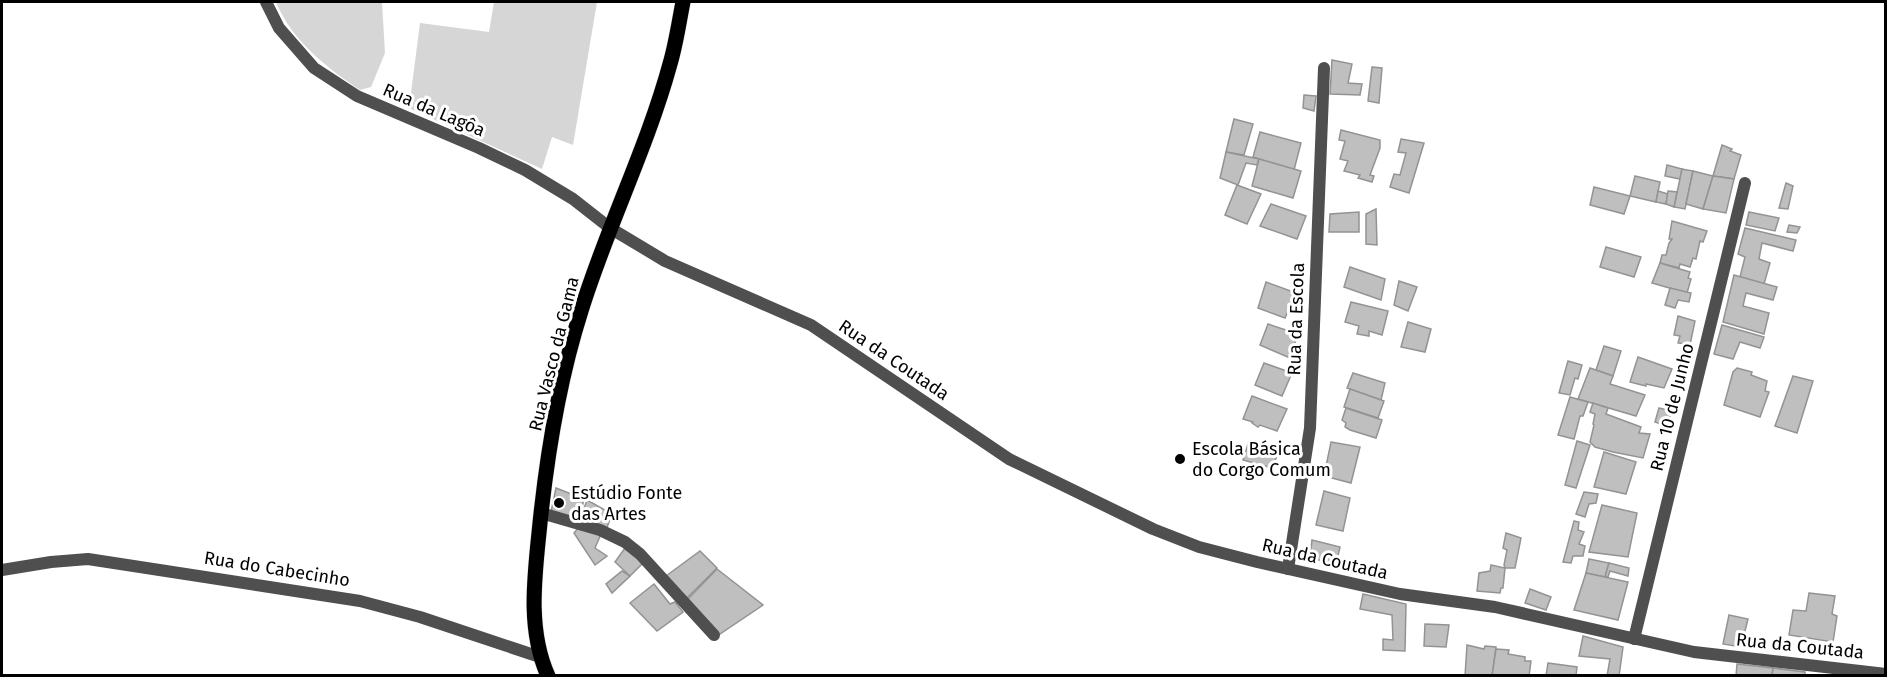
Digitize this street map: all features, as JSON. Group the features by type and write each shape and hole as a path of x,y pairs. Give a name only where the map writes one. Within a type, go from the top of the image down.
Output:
{"main road":[{"name":"Rua Vasco da Gama","path":"548,675 540,657 533,594 541,513 558,403 581,312 610,228 642,147 670,63 683,2"}],"street":[{"name":"Rua da Lagôa","path":"266,2 279,28 314,68 357,96 525,170 573,199 610,228 665,261 811,326"},
{"name":"Rua da Escola","path":"1288,569 1310,428 1324,68"},
{"name":"Rua 10 de Junho","path":"1634,639 1745,183"},
{"name":"Rua da Coutada","path":"811,326 1009,459 1153,529 1199,547 1400,594 1495,608 1694,652 1886,674"},
{"path":"541,513 600,530 625,542 640,554 714,635"},
{"name":"Rua do Cabecinho","path":"2,570 88,559 360,601 420,616 540,657"}],"shaded area":[{"path":"276,2 382,2 385,53 371,87 360,90 311,52 291,29"},
{"path":"494,2 597,2 573,145 552,137 542,169 409,108 420,23 489,32"}],"building":[{"path":"1332,60 1352,64 1348,83 1362,84 1360,95 1330,94"},
{"path":"1372,67 1382,68 1379,103 1368,101"},
{"path":"1304,95 1316,96 1314,111 1303,108"},
{"path":"1234,119 1253,124 1244,155 1226,152"},
{"path":"1341,130 1380,140 1380,148 1370,175 1374,176 1372,182 1358,178 1360,175 1344,171 1348,161 1340,159 1345,141 1339,140"},
{"path":"1260,132 1301,143 1294,170 1253,157"},
{"path":"1401,139 1424,143 1409,193 1390,187 1394,174 1400,175 1406,153 1398,152"},
{"path":"1722,145 1741,155 1734,179 1713,176"},
{"path":"1226,152 1259,159 1257,165 1246,163 1238,185 1220,178"},
{"path":"1259,159 1301,171 1293,198 1252,186"},
{"path":"1667,165 1682,169 1680,179 1665,176"},
{"path":"1682,169 1693,171 1685,209 1674,207"},
{"path":"1693,171 1713,176 1703,209 1686,204"},
{"path":"1635,176 1660,182 1656,202 1630,196"},
{"path":"1713,176 1734,179 1726,213 1703,209"},
{"path":"1786,183 1793,186 1788,209 1779,208"},
{"path":"1237,185 1261,194 1247,224 1225,215"},
{"path":"1594,187 1630,196 1624,214 1590,205"},
{"path":"1658,191 1668,194 1666,204 1656,202"},
{"path":"1668,191 1677,192 1674,207 1666,204"},
{"path":"1271,204 1306,216 1297,239 1260,226"},
{"path":"1376,209 1377,245 1366,244 1366,214"},
{"path":"1359,212 1359,232 1329,232 1330,214"},
{"path":"1749,212 1779,218 1775,231 1746,225"},
{"path":"1672,221 1707,231 1703,242 1700,241 1696,259 1693,258 1690,267 1680,264 1679,268 1660,263 1672,239 1669,239"},
{"path":"1789,225 1800,227 1797,233 1787,232"},
{"path":"1745,228 1796,240 1793,251 1762,243 1759,259 1770,263 1764,284 1740,277 1745,257 1738,254"},
{"path":"1606,247 1641,257 1634,277 1600,267"},
{"path":"1660,263 1690,272 1688,278 1691,279 1687,293 1652,283"},
{"path":"1350,267 1385,279 1381,300 1344,287"},
{"path":"1734,275 1777,287 1773,300 1746,293 1743,306 1769,313 1764,334 1723,322"},
{"path":"1399,281 1417,287 1408,311 1394,305"},
{"path":"1266,282 1296,293 1285,318 1258,308"},
{"path":"1670,288 1691,293 1689,302 1678,300 1675,308 1665,305"},
{"path":"1351,302 1388,311 1382,335 1369,331 1369,336 1357,334 1359,326 1345,322"},
{"path":"1678,316 1695,321 1690,345 1678,343 1680,336 1674,335"},
{"path":"1408,322 1431,329 1425,352 1401,347"},
{"path":"1268,324 1298,334 1290,358 1260,345"},
{"path":"1722,325 1764,337 1760,348 1740,342 1733,359 1714,354"},
{"path":"1604,346 1621,351 1613,376 1596,370"},
{"path":"1638,357 1672,369 1664,388 1630,382"},
{"path":"1568,361 1582,365 1570,395 1559,393"},
{"path":"1264,363 1292,373 1282,396 1255,385"},
{"path":"1590,368 1613,376 1610,384 1645,395 1636,416 1578,399"},
{"path":"1737,368 1752,372 1751,375 1767,381 1765,391 1769,392 1760,417 1724,405 1733,372"},
{"path":"1353,373 1385,383 1381,400 1347,388"},
{"path":"1793,376 1813,381 1797,433 1775,426"},
{"path":"1350,389 1384,401 1378,418 1344,407"},
{"path":"1252,396 1287,409 1277,431 1260,425 1258,427 1253,422 1243,419"},
{"path":"1570,397 1588,402 1583,416 1580,416 1574,439 1558,435"},
{"path":"1593,403 1608,408 1606,414 1641,427 1639,433 1650,434 1643,458 1595,447 1590,442 1595,414 1590,412"},
{"path":"1346,408 1382,420 1376,438 1345,427 1346,423 1342,420"},
{"path":"1659,408 1672,411 1667,426 1655,422"},
{"path":"1249,441 1279,451 1272,468 1243,460"},
{"path":"1577,441 1590,445 1576,488 1565,485"},
{"path":"1331,442 1360,447 1351,483 1324,476"},
{"path":"1604,452 1636,462 1626,494 1594,487"},
{"path":"556,488 584,499 579,520 551,512"},
{"path":"1324,491 1350,498 1343,531 1316,525"},
{"path":"1584,492 1598,494 1596,503 1589,504 1585,517 1576,514"},
{"path":"587,500 612,514 606,530 580,520"},
{"path":"1602,505 1637,513 1628,557 1589,552"},
{"path":"1574,521 1579,522 1578,530 1584,532 1579,544 1585,546 1583,556 1573,556 1571,563 1563,562"},
{"path":"578,528 601,534 595,548 607,556 595,565 574,533"},
{"path":"1506,533 1521,538 1515,568 1505,568 1504,565 1507,550 1503,548"},
{"path":"1312,540 1340,547 1336,564 1310,558"},
{"path":"625,548 643,563 630,576 615,562"},
{"path":"700,551 717,568 686,599 666,576"},
{"path":"1589,559 1609,563 1605,577 1586,573"},
{"path":"1609,563 1629,568 1628,576 1610,571 1608,577 1605,577"},
{"path":"1491,565 1505,568 1503,588 1500,593 1477,591 1479,573 1490,571"},
{"path":"717,569 763,605 717,636 686,601"},
{"path":"622,571 630,576 612,593 606,584"},
{"path":"1586,573 1628,582 1618,620 1574,610"},
{"path":"654,584 670,604 675,602 683,612 657,631 630,603"},
{"path":"1530,589 1551,597 1546,610 1525,603"},
{"path":"1809,593 1835,596 1832,614 1837,616 1833,642 1789,635 1793,610 1806,611"},
{"path":"1363,594 1406,604 1405,651 1383,650 1383,639 1393,640 1392,615 1360,609"},
{"path":"1729,615 1748,619 1741,647 1723,644"},
{"path":"1425,624 1449,625 1446,647 1424,646"},
{"path":"1583,636 1623,647 1619,676 1607,676 1610,659 1579,656"},
{"path":"1467,645 1484,649 1485,646 1496,647 1492,676 1465,676"},
{"path":"1496,649 1509,650 1508,654 1525,657 1525,661 1531,661 1529,676 1492,676"},
{"path":"1548,663 1577,667 1576,676 1546,676"},
{"path":"1737,664 1773,668 1772,676 1736,676"},
{"path":"1773,668 1805,672 1805,676 1772,676"}],"place":[{"name":"Escola Básica do Corgo Comum","path":"1180,459"},
{"name":"Estúdio Fonte das Artes","path":"559,503"}]}
